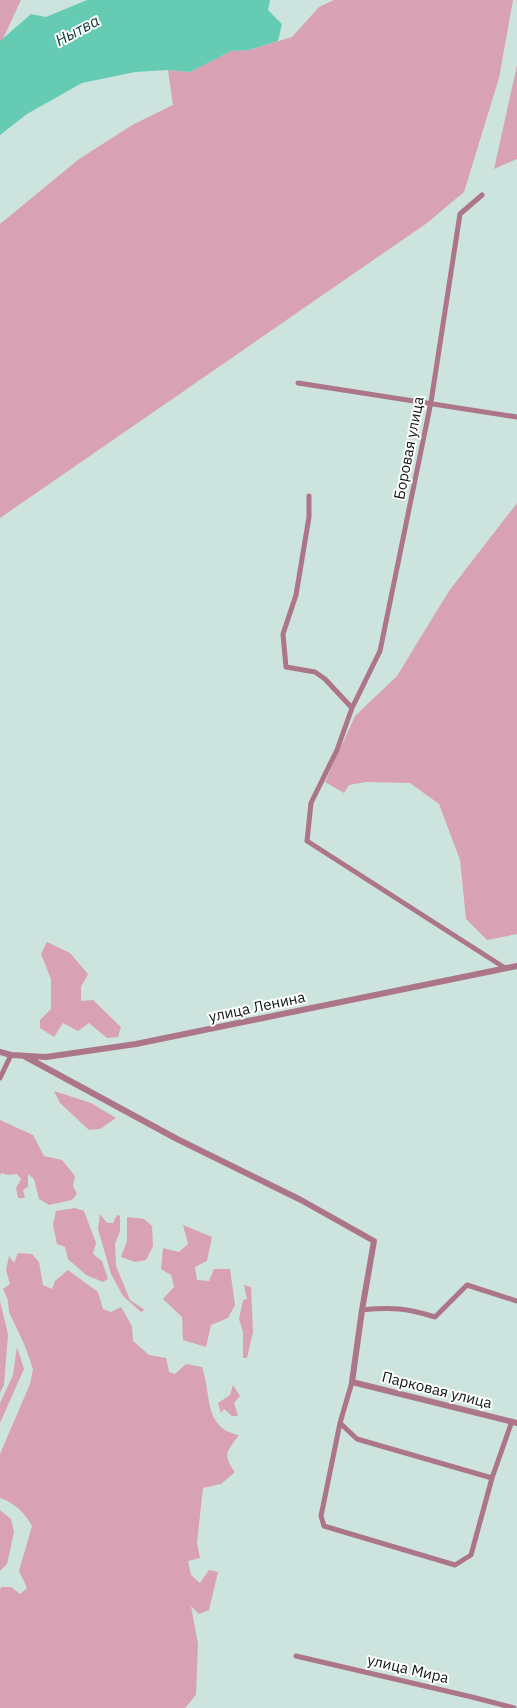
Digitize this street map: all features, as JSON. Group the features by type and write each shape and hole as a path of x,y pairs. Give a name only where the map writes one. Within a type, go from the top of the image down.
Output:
{"street":[{"name":"Боровая улица","path":"482,195 460,214 431,402 380,651 352,708 336,750 311,803 307,841 505,968"},
{"path":"298,382 517,417"},
{"path":"309,496 309,517 296,595 283,634 286,667 315,672 325,679 352,708"},
{"name":"улица Ленина","path":"0,1052 11,1055 46,1057 136,1044 517,966"},
{"path":"0,1078 11,1055"},
{"path":"24,1056 177,1139 301,1200 374,1241 352,1382 340,1423 321,1516 324,1526 455,1565 471,1555 492,1478 515,1422"},
{"path":"362,1310 388,1308 414,1310 435,1317 467,1285 517,1301"},
{"name":"Парковая улица","path":"352,1382 515,1422"},
{"path":"340,1423 357,1439 492,1478"},
{"name":"улица Мира","path":"296,1656 514,1708"}],"shaded area":[{"path":"0,0 21,0 2,41 0,41"},
{"path":"334,0 513,0 499,78 464,192 427,223 0,518 0,224 79,159 134,124 173,105 168,70 190,72 231,51 249,50 292,37 319,7"},
{"path":"517,65 517,159 494,169"},
{"path":"517,503 517,934 487,940 466,919 460,860 439,804 410,783 366,782 349,785 344,793 325,782 355,716 397,676 449,591"},
{"path":"47,942 70,953 88,974 81,987 81,1001 93,1000 121,1027 118,1037 107,1038 89,1023 78,1031 63,1023 54,1037 40,1028 40,1020 51,1009 51,979 41,954"},
{"path":"54,1091 91,1103 116,1118 100,1129 89,1130 60,1103"},
{"path":"0,1120 33,1135 44,1156 62,1160 75,1176 73,1186 77,1194 72,1200 49,1205 39,1199 34,1179 28,1174 28,1187 23,1190 25,1198 18,1198 16,1188 21,1179 17,1174 8,1175 2,1173 0,1175"},
{"path":"75,1208 84,1211 96,1243 93,1254 102,1261 108,1279 103,1282 86,1275 68,1259 65,1247 57,1244 53,1225 56,1211"},
{"path":"100,1214 107,1223 113,1223 117,1215 120,1216 120,1231 115,1244 116,1266 130,1300 145,1310 141,1312 123,1296 111,1274 98,1229"},
{"path":"127,1217 144,1219 152,1226 153,1246 146,1260 135,1262 121,1257 127,1241"},
{"path":"183,1225 212,1237 207,1261 195,1267 197,1280 209,1281 214,1269 230,1269 235,1305 228,1318 211,1325 206,1347 183,1340 182,1317 163,1299 174,1287 171,1275 161,1269 163,1248 179,1252 188,1244"},
{"path":"18,1253 32,1254 39,1262 43,1285 52,1289 55,1281 68,1270 98,1292 103,1309 111,1312 121,1307 132,1326 133,1341 149,1355 166,1358 169,1372 175,1374 186,1364 202,1367 214,1418 227,1431 239,1435 231,1445 227,1457 235,1472 221,1484 203,1488 197,1543 200,1558 188,1561 191,1575 200,1583 209,1570 218,1572 209,1610 199,1614 191,1606 198,1644 196,1695 185,1708 0,1708 0,1589 2,1587 11,1587 20,1594 27,1588 19,1571 32,1526 19,1509 0,1498 0,1454 30,1384 33,1369 25,1346 9,1312 8,1300 3,1289 10,1284 6,1270 9,1256 14,1263"},
{"path":"244,1285 251,1287 253,1332 247,1358 243,1358 243,1332 239,1319 243,1300 247,1299"},
{"path":"0,1301 8,1334 4,1385 0,1393"},
{"path":"17,1347 24,1369 0,1423 0,1403 13,1375"},
{"path":"233,1385 240,1396 234,1403 238,1416 232,1416 224,1409 221,1413 218,1403 230,1395"},
{"path":"0,1510 11,1519 14,1532 7,1564 0,1571"}],"water":[{"name":"Нытва","path":"87,0 270,0 268,10 282,24 278,41 249,50 231,51 190,72 168,70 135,72 82,83 27,114 0,135 0,41 31,14 46,17"}]}
